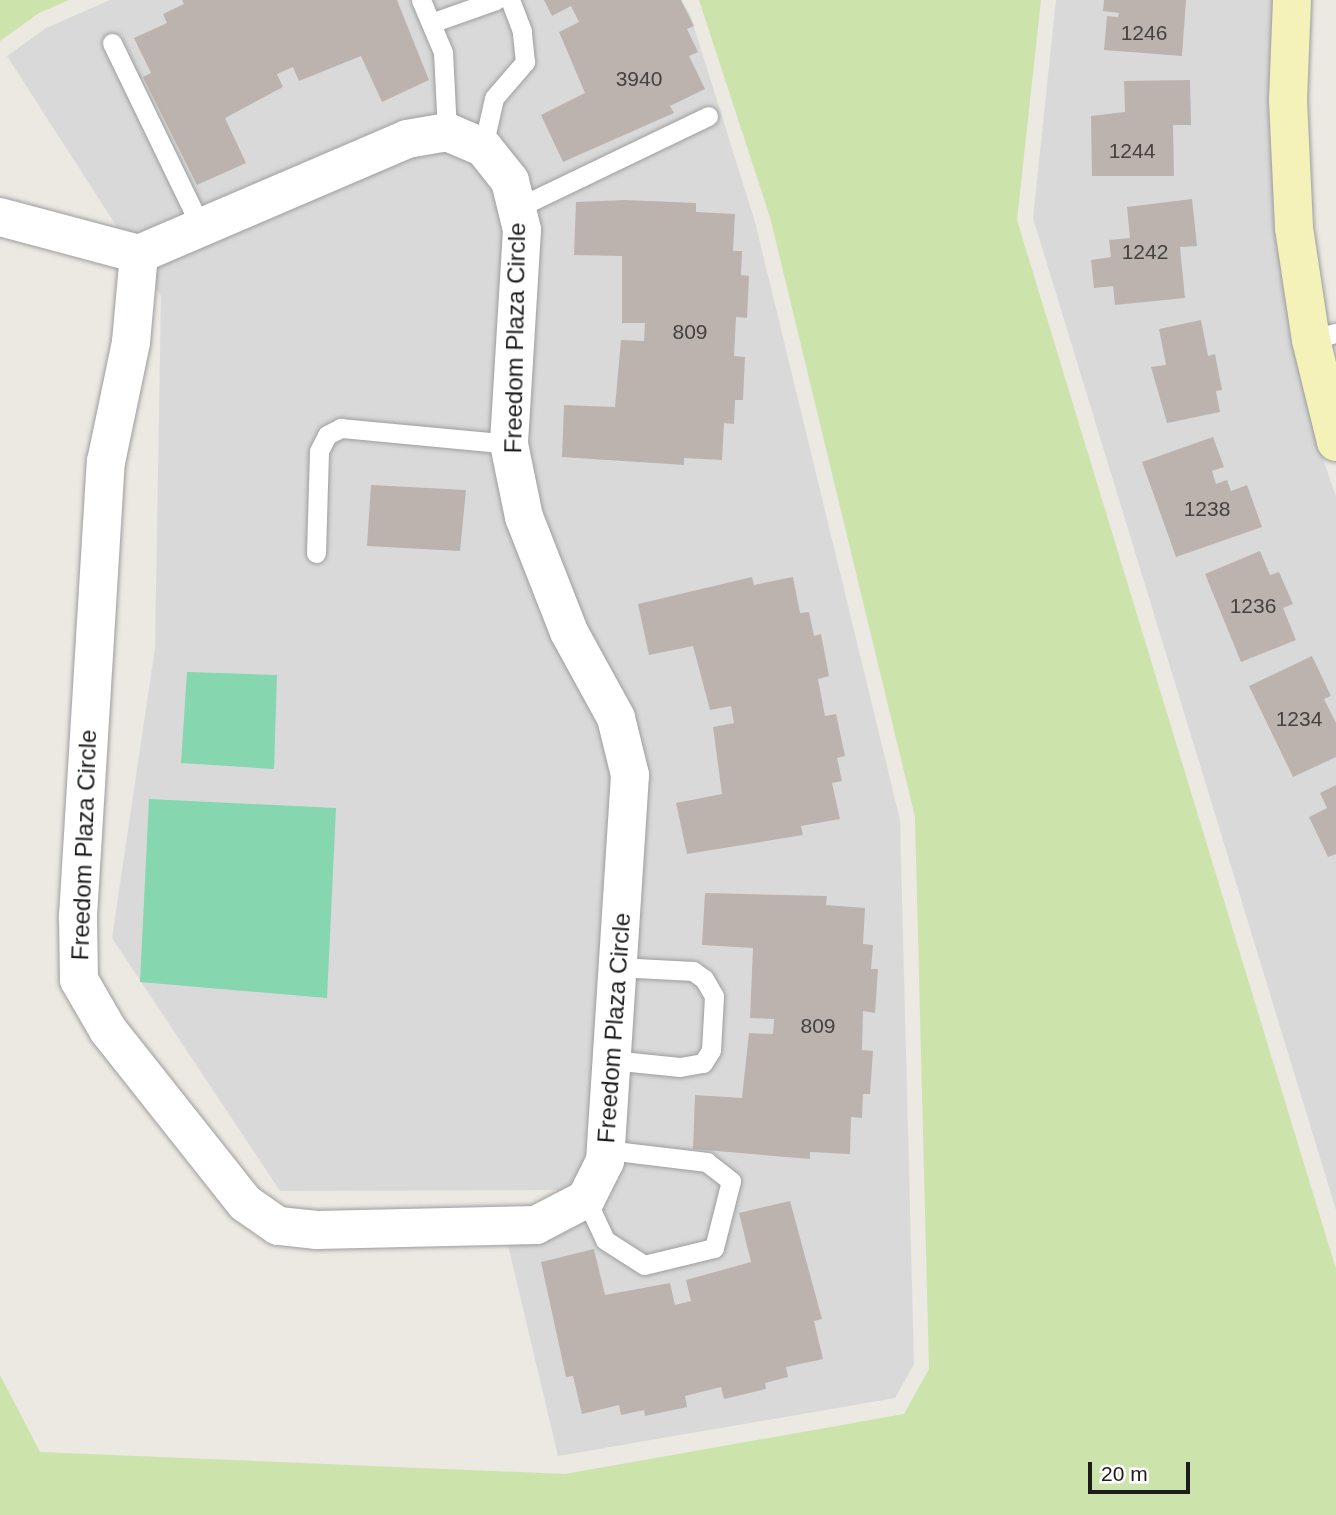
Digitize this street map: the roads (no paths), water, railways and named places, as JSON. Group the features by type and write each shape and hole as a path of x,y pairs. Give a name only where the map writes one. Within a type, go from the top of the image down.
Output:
{"street":[{"path":"1292,0 1287,100 1290,173 1300,279 1324,336 1336,442"},
{"path":"0,217 139,254 407,139 447,132 484,147"},
{"name":"Freedom Plaza Circle","path":"139,254 131,342 106,461 78,916 79,980 107,1030 244,1203 278,1226 317,1230 536,1225 586,1199 605,1161 629,775 617,718 569,632 524,517 509,443 522,230 510,181 484,147"}],"lane":[{"path":"421,0 443,51 447,132"},
{"path":"431,23 496,0"},
{"path":"484,147 495,98 525,62 522,31 510,0"},
{"path":"112,43 201,228"},
{"path":"517,208 708,116"},
{"path":"316,553 319,451 327,435 341,428 509,443"},
{"path":"611,1060 680,1067 703,1063 711,1050 714,996 693,971 617,967"},
{"path":"586,1199 606,1240 644,1265 714,1248 731,1181 707,1162 606,1150"}]}
